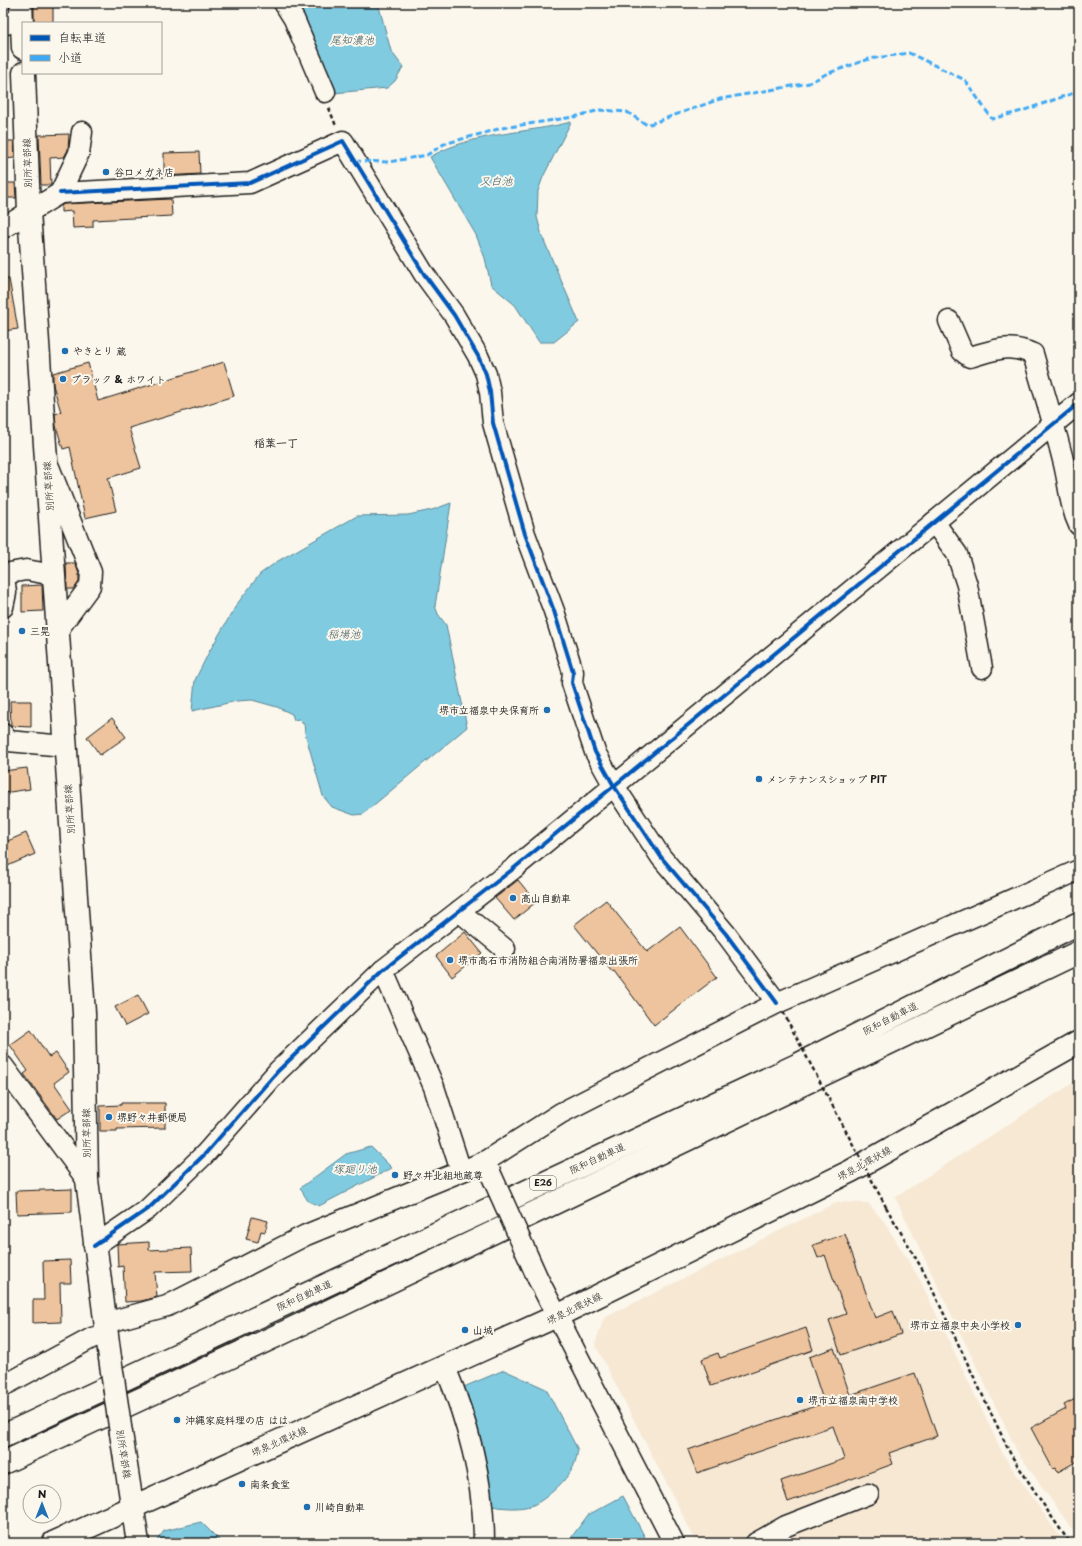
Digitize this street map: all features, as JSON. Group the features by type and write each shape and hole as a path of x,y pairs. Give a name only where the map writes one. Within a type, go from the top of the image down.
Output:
{"main road":[{"path":"15,16 22,44"},
{"name":"別所草部線","path":"24,74 29,212 84,1013 87,1180 94,1246 138,1543"},
{"name":"阪和自動車道","path":"3,1436 797,1065 1079,923"},
{"name":"阪和自動車道","path":"3,1463 294,1327 1079,952"},
{"name":"堺泉北環状線","path":"54,1543 559,1315 851,1171 1079,1042"}],"street":[{"path":"284,3 294,20 325,92"},
{"path":"60,193 78,153 82,132"},
{"path":"3,228 60,193 250,183 343,141 424,274 454,315 478,356 488,386 493,423 525,534 554,611 573,672 572,682 595,752 614,786 661,857 726,934 780,1008"},
{"path":"949,321 962,351 970,357 1008,347 1020,348 1033,354 1054,423 1064,463 1072,511 1079,525"},
{"path":"94,1246 148,1209 205,1154 278,1071 383,970 513,870 1079,403"},
{"path":"46,458 91,572 90,586 57,630"},
{"path":"934,522 957,554 967,585 982,668"},
{"path":"3,607 6,593 4,574 26,570 54,575"},
{"path":"5,741 65,746"},
{"path":"3,1386 106,1329 167,1306 306,1235 461,1171 487,1167 561,1113 780,1008 1077,875"},
{"path":"459,911 505,949"},
{"path":"383,970 434,1087 461,1171"},
{"path":"3,1066 87,1180"},
{"path":"487,1167 538,1279 559,1315 674,1543"},
{"path":"445,1367 468,1432 480,1489 484,1543"},
{"path":"756,1543 786,1526 868,1494"}],"path":[{"path":"325,92 331,115 343,141"},
{"path":"780,1008 886,1207 925,1274 1011,1455 1048,1513 1070,1543"}],"shaded area":[{"name":"堺市立福泉中央小学校","path":"1079,1072 1079,1539 1018,1453 895,1197 1076,1081"},
{"name":"堺市立福泉南中学校","path":"837,1202 868,1203 885,1223 919,1278 1004,1456 1064,1543 697,1543 595,1344 604,1318"}],"water":[{"name":"尾知濃池","path":"297,3 378,3 391,51 403,67 395,81 387,88 334,93 322,58"},
{"name":"又白池","path":"571,122 543,177 538,191 537,217 542,236 579,322 554,342 539,342 515,305 491,285 485,258 476,235 430,157 447,149 481,138"},
{"name":"稲場池","path":"451,503 435,606 438,614 446,625 467,727 363,814 354,815 332,807 323,796 305,733 304,724 299,719 294,720 292,714 277,707 252,700 237,701 192,711 195,680 209,652 237,604 260,574 278,561 357,516 408,515 432,510"},
{"name":"塚廻り池","path":"371,1147 392,1168 319,1206 308,1201 300,1188 346,1154"},
{"path":"504,1370 546,1389 578,1450 572,1470 557,1488 533,1505 522,1508 504,1508 487,1505 459,1389"},
{"path":"623,1496 648,1543 567,1543 588,1515"},
{"path":"201,1522 222,1543 155,1543 164,1531"}],"building":[{"path":"34,3 53,3 53,22 34,22"},
{"path":"69,134 68,150 64,157 50,158 51,185 41,185 39,135"},
{"path":"3,141 14,141 15,158 3,159"},
{"path":"199,152 200,174 164,176 164,153"},
{"path":"3,183 15,183 16,198 3,198"},
{"path":"171,199 172,216 93,220 93,227 73,228 72,211 61,212 61,206 64,204"},
{"path":"3,279 9,279 18,329 3,331"},
{"path":"224,362 234,396 129,428 141,468 108,478 116,511 85,518 70,447 63,449 56,426 55,414 61,412 53,385 53,373 88,363 98,401"},
{"path":"66,563 75,563 79,574 79,582 74,589 67,589"},
{"path":"42,585 43,611 22,612 22,586"},
{"path":"10,701 31,701 31,727 11,726"},
{"path":"112,718 126,737 100,755 87,737"},
{"path":"27,768 30,789 3,793 3,771"},
{"path":"26,833 35,854 3,868 3,843"},
{"path":"518,880 536,902 514,920 495,898"},
{"path":"606,900 647,952 680,927 717,977 654,1025 614,971 612,972 574,925"},
{"path":"465,932 482,953 452,977 436,956"},
{"path":"138,995 148,1014 125,1026 115,1007"},
{"path":"31,1030 49,1057 56,1053 69,1072 54,1083 72,1109 57,1119 24,1074 28,1071 10,1045"},
{"path":"121,1103 165,1103 165,1128 117,1129 117,1131 100,1131 100,1106 121,1105"},
{"path":"72,1189 72,1212 17,1214 16,1191"},
{"path":"252,1217 268,1221 265,1232 261,1231 258,1242 246,1239"},
{"path":"845,1234 875,1318 893,1311 901,1334 841,1355 829,1320 846,1314 825,1255 818,1258 813,1245"},
{"path":"149,1242 149,1250 191,1248 192,1271 155,1272 157,1297 141,1301 125,1302 123,1266 118,1267 117,1244"},
{"path":"70,1260 71,1283 60,1283 61,1322 33,1323 33,1300 44,1300 43,1261"},
{"path":"806,1328 813,1350 711,1386 702,1359 718,1353 720,1358"},
{"path":"834,1348 850,1395 915,1373 937,1436 889,1453 893,1464 788,1502 781,1481 844,1459 833,1426 697,1473 688,1450 824,1403 809,1357"},
{"path":"1079,1397 1079,1460 1058,1472 1056,1468 1053,1469 1031,1428 1066,1409 1064,1405"}],"marked path":[{"path":"355,161 389,162 427,155 444,144 502,128 574,117 600,110 627,112 647,125 720,99 809,83 826,74 869,59 909,53 965,80 992,119 1022,111 1079,91"}],"cycle path":[{"path":"60,193 250,183 343,141 424,274 454,315 478,356 486,374 490,392 493,423 525,534 554,611 573,672 572,683 595,752 614,786 661,857 726,934 777,1003"},
{"path":"94,1246 148,1209 205,1154 278,1071 383,970 513,869 1079,403"}],"place":[{"name":"谷口メガネ店","path":"106,172"},
{"name":"やきとり 蔵","path":"65,351"},
{"name":"ブラック & ホワイト","path":"63,379"},
{"name":"三晃","path":"22,631"},
{"name":"堺市立福泉中央保育所","path":"547,710"},
{"name":"メンテナンスショップ PIT","path":"759,779"},
{"name":"高山自動車","path":"513,898"},
{"name":"堺市高石市消防組合南消防署福泉出張所","path":"450,960"},
{"name":"堺野々井郵便局","path":"109,1117"},
{"name":"野々井北組地蔵尊","path":"395,1175"},
{"name":"堺市立福泉中央小学校","path":"1018,1325"},
{"name":"山城","path":"465,1330"},
{"name":"堺市立福泉南中学校","path":"800,1400"},
{"name":"沖縄家庭料理の店 はは","path":"177,1420"},
{"name":"南条食堂","path":"242,1484"},
{"name":"川崎自動車","path":"307,1507"}],"district":[{"name":"稲葉一丁","path":"276,443"}]}
